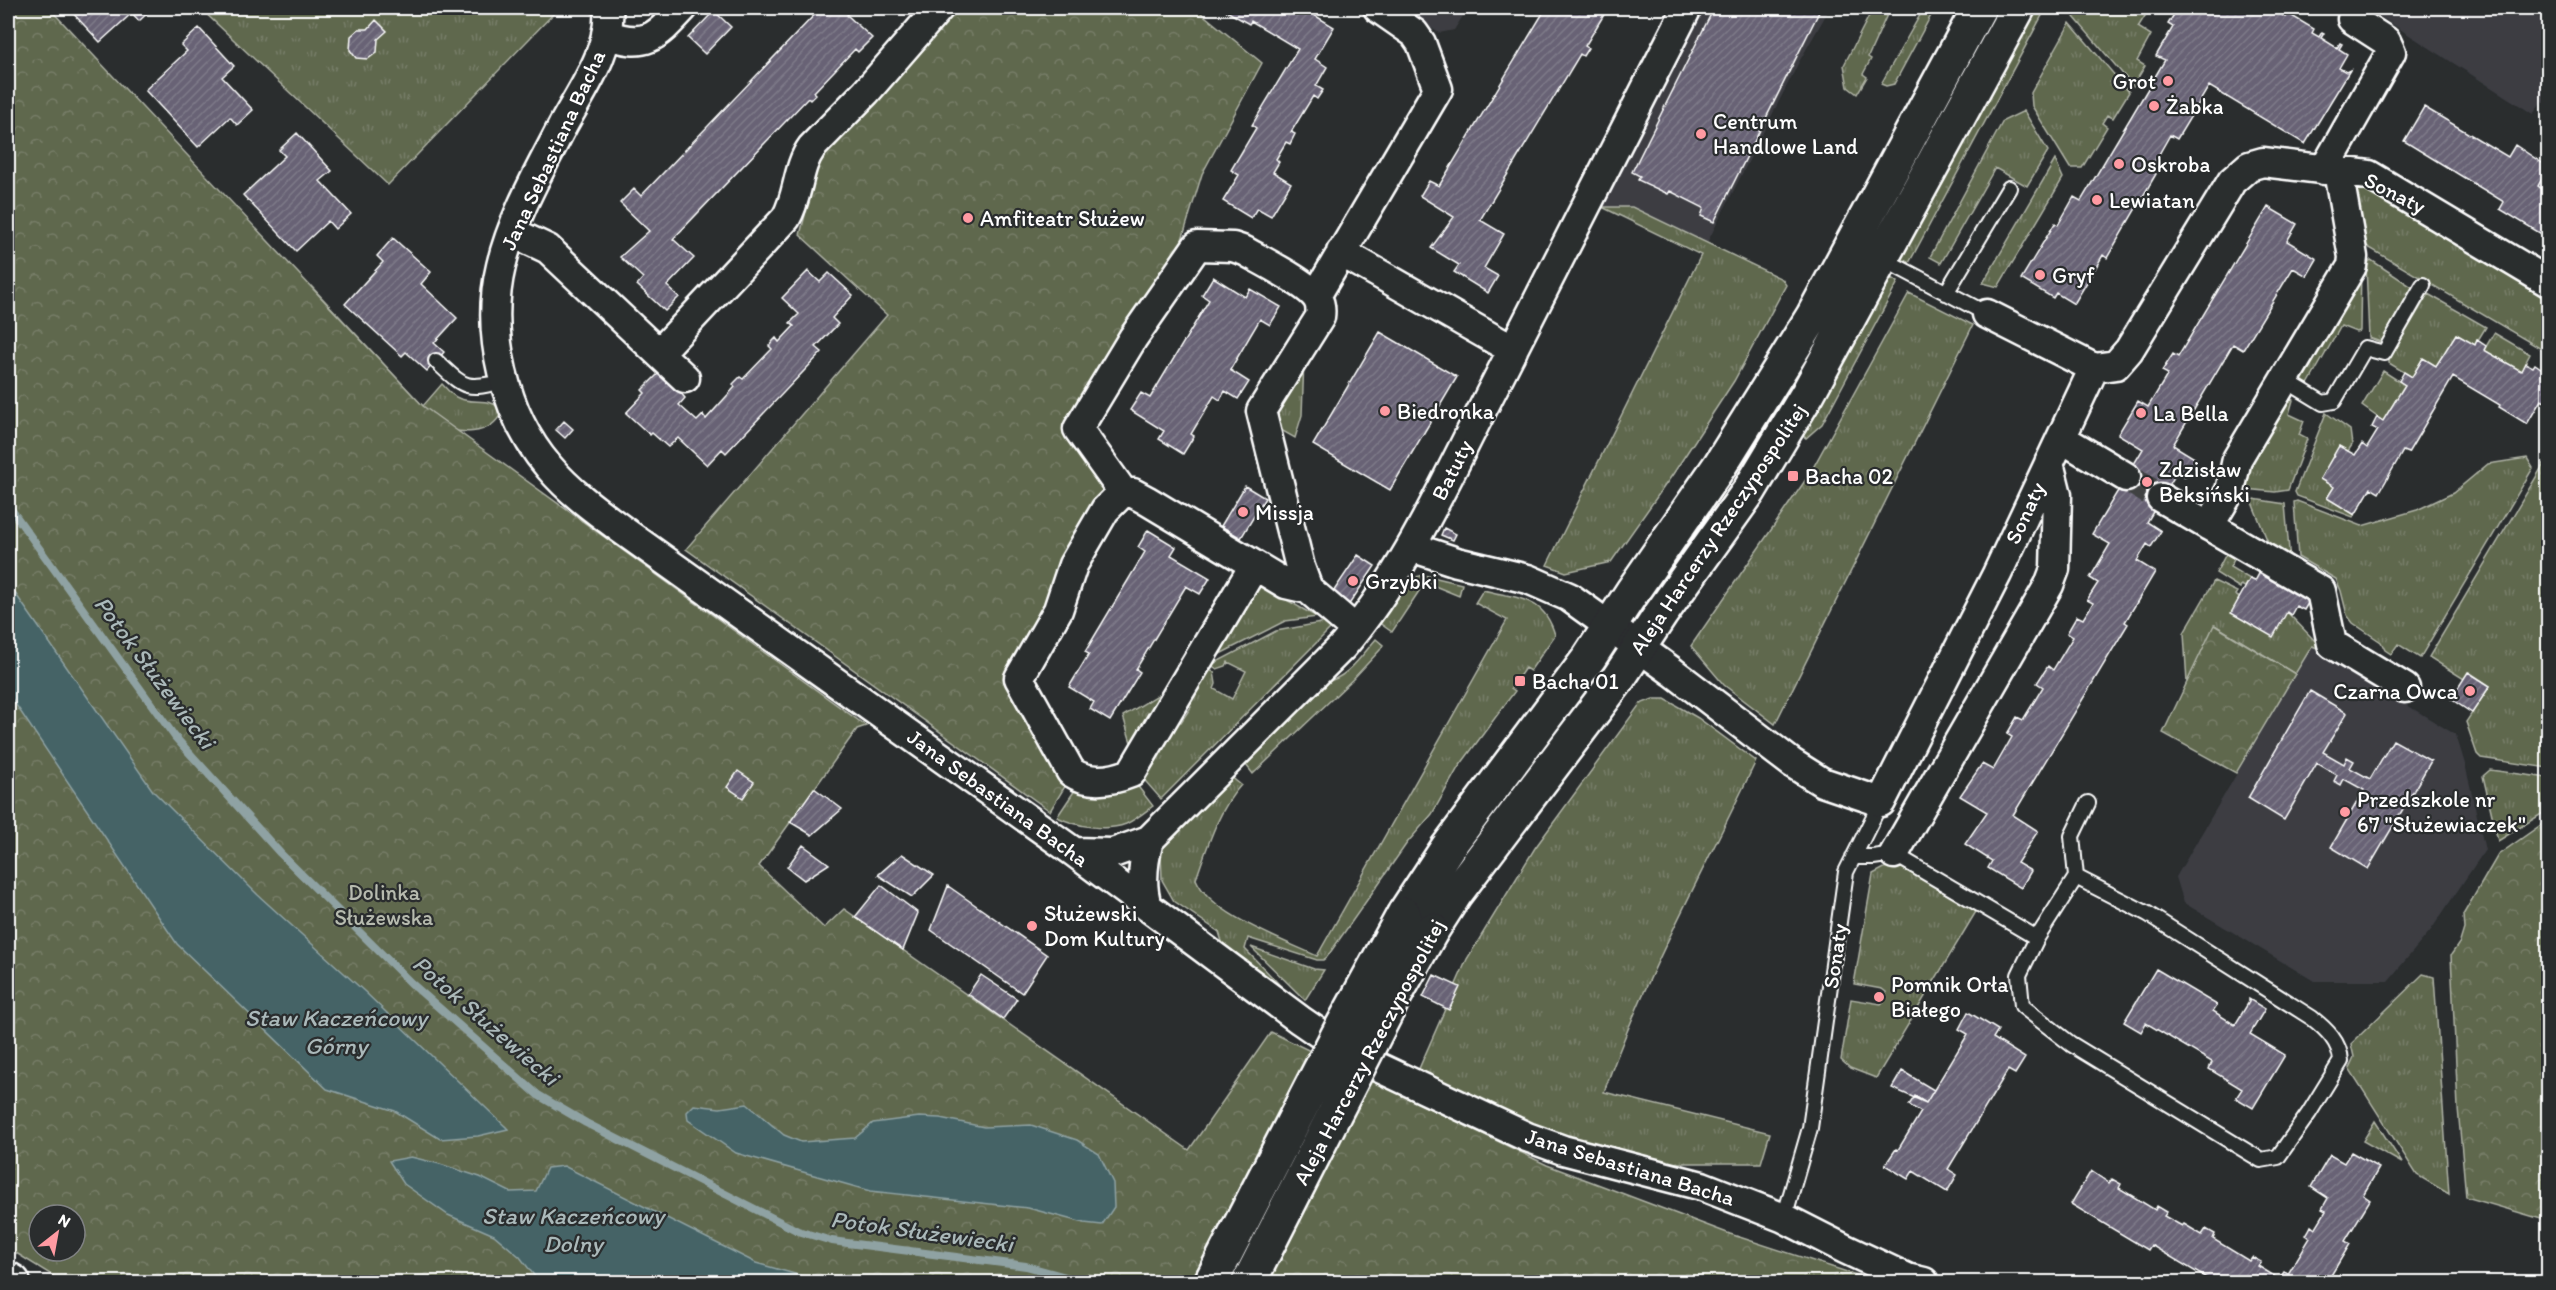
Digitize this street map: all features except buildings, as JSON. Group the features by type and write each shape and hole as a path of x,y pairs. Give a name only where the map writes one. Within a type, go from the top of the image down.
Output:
{"street":[{"path":"607,21 631,41 643,41 662,30 683,8"},
{"path":"660,352 786,218 793,205 806,155 866,92 939,8"},
{"path":"1318,303 1341,252 1438,89 1421,43 1414,33 1378,8"},
{"name":"Batuty","path":"1074,852 1113,853 1149,840 1247,744 1356,630 1381,597 1411,547 1514,350 1687,8"},
{"name":"Aleja Harcerzy Rzeczypospolitej","path":"1211,1282 1341,1029 1404,914 1448,847 1589,658 1720,465 1813,316 1979,8"},
{"name":"Aleja Harcerzy Rzeczypospolitej","path":"1249,1282 1392,1001 1432,930 1455,894 1571,744 1749,491 1808,393 2018,8"},
{"path":"2209,525 2230,491 2237,459 2352,266 2353,257 2331,170 2391,52 2386,41 2352,19"},
{"name":"Jana Sebastiana Bacha","path":"607,21 592,70 533,182 512,232 498,279 495,313 498,347 505,381 515,411 533,446 559,479 589,506 1074,852 1348,1053 1527,1137 1563,1150 1702,1186 1784,1218 1855,1254 1924,1282"},
{"name":"Sonaty","path":"1881,802 1997,574 2094,368 2116,365 2139,337 2238,174 2249,166 2263,162 2369,175 2548,282"},
{"path":"512,232 548,249 686,378"},
{"path":"1308,589 1300,567 1261,411 1320,317 1318,303 1310,290 1245,251 1233,247 1197,246 1133,338 1078,429 1123,492 1133,493 1146,500 1286,584 1308,589 1356,630"},
{"path":"1341,252 1514,350"},
{"path":"1987,314 2094,368"},
{"path":"1894,854 2049,585 2055,569 2057,495 2055,450 2126,477"},
{"path":"1123,492 1106,510 1073,565 1058,610 1019,678 1064,764 1078,777 1093,780 1117,779 1131,773 1254,566"},
{"path":"2161,498 2321,591 2332,644 2405,688"},
{"path":"1411,547 1548,586 1579,602 1792,763 1822,782 1881,802"},
{"path":"1147,906 1142,886 1144,858 1149,840"},
{"path":"8,1279 13,1282"}],"lane":[{"path":"1946,292 2009,188"},
{"path":"1881,258 1987,314"},
{"path":"2285,380 2323,403 2334,401 2364,348 2384,353 2424,285"},
{"path":"436,361 461,384 473,388 505,381"},
{"name":"Sonaty","path":"1784,1218 1810,1128 1846,872 1881,802"},
{"path":"2076,877 2148,914 2312,1018 2327,1030 2340,1051 2341,1061 2309,1113 2278,1156 2261,1160 2072,1044 2022,1006 2019,975 2037,938 2076,877 2072,836 2088,803"},
{"path":"1853,857 1894,854 2037,938"}],"shaded area":[{"path":"1399,8 1468,8 1454,30 1439,33"},
{"name":"Centrum Handlowe Land","path":"1701,8 1830,8 1800,60 1707,243 1632,207 1602,207"},
{"path":"2367,8 2548,8 2548,105 2542,101 2533,114"},
{"name":"Przedszkole nr 67 \"Służewiaczek\"","path":"2312,646 2343,658 2379,688 2456,735 2485,850 2431,930 2388,981 2314,981 2184,903 2176,877"}],"green space":[{"name":"Dolinka Służewska","path":"8,8 49,8 423,406 866,726 857,729 759,866 824,928 844,909 1189,1150 1271,1032 1547,1165 1730,1234 1878,1282 63,1282 32,1263 87,1263 87,1203 27,1203 27,1260 8,1248"},
{"path":"200,8 559,8 388,185"},
{"path":"954,8 1195,8 1262,63 1202,174 1181,243 1073,432 1122,490 1013,680 1067,783 1050,811 686,549 887,315 800,235 819,160 949,18"},
{"path":"1873,8 1890,8 1868,57 1871,59 1863,74 1867,77 1857,94 1848,87 1844,65"},
{"path":"1924,8 1935,8 1894,84 1886,86 1881,84"},
{"path":"2034,8 2046,8 1909,263 1898,257"},
{"path":"2080,8 2150,8 2138,27 2151,35 2137,61 2145,66 2133,86 2074,17"},
{"path":"2070,23 2129,92 2113,118 2107,115 2102,123 2107,127 2082,168 2070,168 2032,106 2031,93"},
{"path":"2024,111 2048,151 2027,186 1995,168 1941,263 1930,257 2003,121"},
{"path":"2055,160 2063,178 1998,287 1983,283"},
{"path":"2363,185 2548,292 2548,353 2363,244 2354,189"},
{"path":"1602,207 1632,207 1782,279 1786,285 1734,381 1673,474 1611,562 1566,572 1547,565 1701,255"},
{"path":"2361,260 2360,331 2356,332 2341,326 2307,386 2299,380"},
{"path":"2371,260 2412,287 2381,342 2369,338 2366,264"},
{"path":"1889,277 1898,282 1822,424 1806,438 1801,435"},
{"path":"311,286 423,406 442,384 454,396 462,400 492,403 497,406 502,411 497,420 482,430 473,432 463,432 435,425"},
{"path":"1909,293 1973,325 1775,724 1724,685 1691,646 1809,475"},
{"path":"2428,294 2486,327 2475,345 2456,334 2436,366 2423,358 2412,377 2389,363 2389,360"},
{"path":"2494,333 2530,354 2521,371 2484,350"},
{"path":"1304,359 1302,415 1295,438 1274,426 1273,409"},
{"path":"2383,371 2405,385 2383,421 2362,406"},
{"path":"2287,396 2293,400 2289,414 2304,421 2299,435 2307,439 2288,490 2275,492 2246,489 2242,466"},
{"path":"2326,413 2350,430 2352,445 2348,451 2339,446 2320,479 2334,487 2327,498 2355,515 2353,517 2297,496 2295,492"},
{"path":"2548,457 2548,768 2481,758 2477,754 2466,722 2490,686 2469,672 2464,679 2429,657"},
{"path":"2527,458 2533,468 2420,658 2398,644 2391,654 2385,650 2381,642 2353,623 2347,615 2336,579 2298,557 2294,502 2297,501 2362,526 2417,510 2453,493 2488,464"},
{"path":"2251,500 2285,504 2290,562 2272,552"},
{"path":"2239,551 2230,567 2250,579 2245,587 2241,585 2240,588 2216,573 2227,552"},
{"path":"1424,575 1462,584 1459,596 1425,582 1392,632 1378,622 1404,580"},
{"path":"2214,581 2237,592 2235,595 2240,598 2245,621 2252,626 2287,612 2315,641 2343,658 2312,646 2295,674 2215,625 2187,683 2184,633"},
{"path":"1260,585 1317,617 1285,621 1206,661 1252,588"},
{"path":"1483,590 1518,598 1537,606 1550,622 1555,635 1530,671 1525,668 1511,688 1515,691 1458,768 1432,814 1407,843 1327,957 1317,960 1248,938 1245,949 1302,1008 1225,951 1219,932 1174,901 1162,880 1161,852 1166,837 1230,776 1241,785 1220,818 1196,879 1204,892 1231,915 1317,956 1507,620 1475,603"},
{"path":"1326,622 1331,628 1161,799 1139,774 1172,717 1181,722 1191,707 1181,701 1201,667 1214,672 1216,684 1214,689 1232,699 1246,671 1228,662 1226,666 1217,669 1211,665 1276,631"},
{"path":"2214,625 2295,674 2236,773 2163,733"},
{"path":"1376,639 1383,645 1380,650 1353,679 1253,774 1243,761 1324,682 1339,677 1353,666"},
{"path":"1166,690 1133,749 1123,716"},
{"path":"1653,699 1665,699 1698,718 1756,761 1637,1007 1604,1092 1770,1133 1761,1163 1673,1163 1531,1128 1418,1071 1467,959 1535,848 1640,704"},
{"path":"2490,770 2548,778 2548,810 2498,841 2483,776"},
{"path":"1133,780 1153,806 1126,824 1100,828 1073,823 1057,817 1077,787"},
{"path":"2548,820 2548,1221 2466,1197 2458,1108 2451,955 2460,942 2464,929 2463,915 2498,855"},
{"path":"1890,865 1907,869 1977,910 1876,1078 1850,1068 1841,1060 1851,999 1881,1004 1886,999 1886,992 1882,989 1854,984 1873,874"},
{"path":"1251,947 1314,969 1324,970 1305,1000"},
{"path":"2423,974 2434,977 2449,1194 2417,1175 2349,1068 2354,1057 2351,1044"},
{"path":"2375,1121 2402,1163 2363,1141"}],"water":[{"name":"Staw Kaczeńcowy Górny","path":"8,583 153,791 258,895 365,992 508,1129 478,1136 440,1139 395,1111 327,1089 177,944 8,693"},
{"path":"747,1104 784,1135 801,1142 855,1138 873,1123 919,1117 940,1118 984,1127 1031,1125 1077,1140 1099,1154 1113,1183 1114,1207 1102,1225 1084,1223 1028,1208 870,1191 736,1153 688,1120 687,1112 694,1105 720,1108"},
{"name":"Staw Kaczeńcowy Dolny","path":"411,1157 480,1177 510,1192 536,1191 547,1168 564,1166 756,1263 823,1282 539,1282 520,1257 494,1235 448,1215 404,1184 389,1161"}],"waterway":[{"name":"Potok Służewiecki","path":"8,505 175,737 280,853 411,983 538,1095 586,1123 798,1231 832,1241 1026,1266 1084,1282"}],"tunnel":[{"path":"2126,477 2161,498"}],"place":[{"name":"Grot","path":"2168,81"},
{"name":"Żabka","path":"2154,106"},
{"name":"Centrum Handlowe Land","path":"1701,134"},
{"name":"Oskroba","path":"2119,164"},
{"name":"Lewiatan","path":"2097,200"},
{"name":"Amfiteatr Służew","path":"968,218"},
{"name":"Gryf","path":"2040,275"},
{"name":"Biedronka","path":"1385,411"},
{"name":"La Bella","path":"2141,413"},
{"name":"Bacha 02","path":"1793,476"},
{"name":"Zdzisław Beksiński","path":"2147,482"},
{"name":"Missja","path":"1243,512"},
{"name":"Grzybki","path":"1353,581"},
{"name":"Bacha 01","path":"1520,681"},
{"name":"Czarna Owca","path":"2470,691"},
{"name":"Przedszkole nr 67 \"Służewiaczek\"","path":"2345,812"},
{"name":"Służewski Dom Kultury","path":"1032,926"},
{"name":"Pomnik Orła Białego","path":"1879,997"}]}
